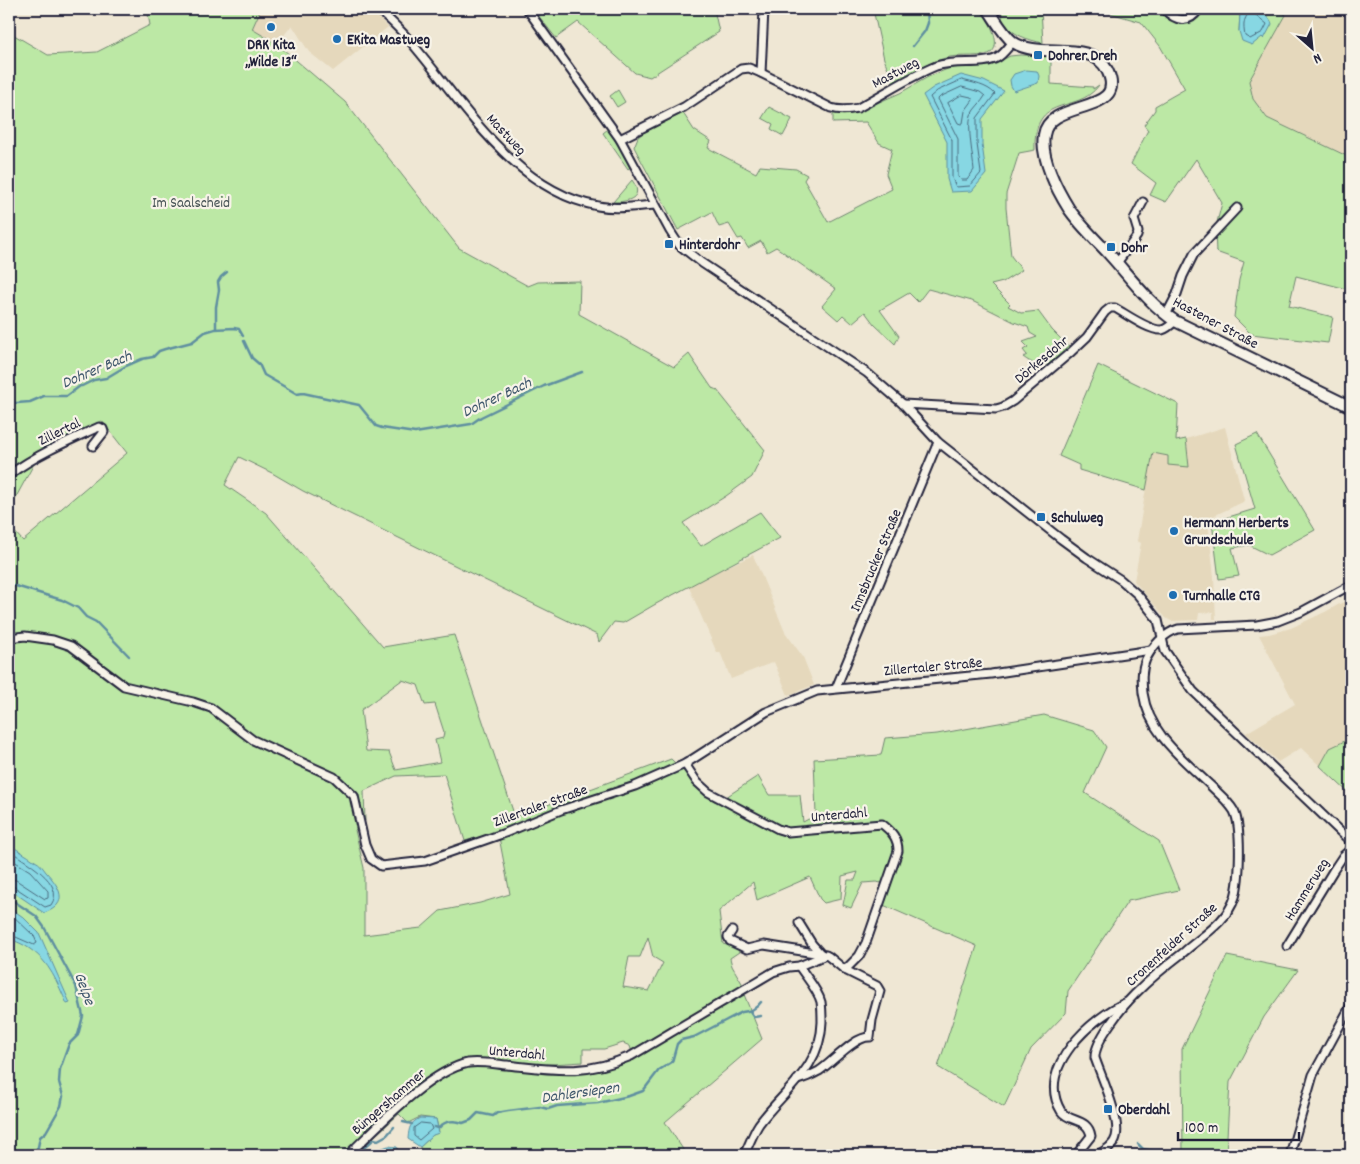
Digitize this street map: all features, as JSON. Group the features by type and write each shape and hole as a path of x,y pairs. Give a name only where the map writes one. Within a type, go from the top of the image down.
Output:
{"main road":[{"path":"988,9 1013,42"},
{"name":"Hastener Straße","path":"1013,42 1036,49 1082,52 1102,62 1107,70 1111,82 1110,90 1106,96 1099,102 1065,112 1053,118 1044,133 1043,149 1056,184 1070,210 1117,263 1166,315 1175,321 1351,408"}],"street":[{"name":"Mastweg","path":"378,9 409,39 486,134 522,170 558,192 586,204 600,207 655,205"},
{"path":"527,9 620,139 655,205 679,245 702,263 867,373 903,404 938,442 1061,539 1121,580 1138,595 1158,620 1165,651 1193,691 1351,842"},
{"path":"761,73 764,9"},
{"path":"1164,9 1171,16 1182,21 1188,20 1199,9"},
{"name":"Mastweg","path":"620,139 684,107 741,69 749,68 761,73 831,108 850,110 858,108 926,70 939,65 953,61 989,61 1003,53 1013,42"},
{"path":"1117,263 1137,236 1138,232 1134,219 1143,202"},
{"path":"1166,315 1194,254 1238,208"},
{"name":"Dörkesdohr","path":"903,404 996,409 1003,407 1013,401 1071,352 1087,337 1110,308 1115,308 1144,324 1158,329 1166,328 1175,321"},
{"name":"Zillertal","path":"9,476 23,464 99,427 104,432 93,446"},
{"name":"Innsbrucker Straße","path":"836,688 938,442"},
{"name":"Cronenfelder Straße","path":"1128,1002 1148,981 1219,922 1231,907 1236,890 1240,842 1237,819 1231,806 1168,744 1149,715 1142,675 1151,650 1171,631 1278,621 1301,612 1351,585"},
{"name":"Zillertaler Straße","path":"9,638 25,636 53,640 71,646 124,686 211,708 253,740 334,777 354,796 365,845 371,859 382,866 424,860 505,833 562,810 635,786 685,764 766,712 817,691 991,674 1151,650"},
{"name":"Unterdahl","path":"685,764 697,782 708,792 779,829 788,832 882,824 894,835 898,851 866,943 859,956 845,970"},
{"name":"Hammerweg","path":"1287,946 1333,871 1343,856 1351,849"},
{"path":"797,1080 819,1071 857,1040 870,1037 872,1020 879,995 879,988 845,970 823,954 812,944 799,923"},
{"path":"732,931 728,937 730,941 743,948 764,945 823,954"},
{"name":"Unterdahl","path":"448,1070 471,1062 563,1070 588,1069 611,1065 631,1056 773,972 799,966 823,954"},
{"path":"744,1155 758,1126 813,1060 818,1049 822,1015 820,1000 799,966"},
{"path":"1076,1155 1091,1136 1090,1129 1087,1125 1063,1114 1060,1109 1054,1093 1059,1066 1063,1057 1090,1027 1111,1010 1128,1002"},
{"path":"1097,1155 1113,1143 1116,1133 1111,1103 1095,1053 1101,1040 1128,1002"},
{"path":"1290,1155 1312,1075 1351,1005"},
{"name":"Büngershammer","path":"348,1155 390,1115 448,1070"}],"shaded area":[{"name":"EKita Mastweg","path":"261,9 369,9 388,27 333,71 309,52 292,25 277,44 252,29"},
{"path":"1276,9 1351,9 1351,158 1267,118 1253,99 1249,81 1286,15"},
{"name":"Hermann Herberts Grundschule","path":"1225,427 1244,500 1209,518 1208,521 1216,619 1213,619 1213,612 1199,613 1198,620 1171,621 1166,618 1134,581 1141,543 1137,541 1152,453 1168,456 1189,467 1186,439"},
{"path":"753,555 785,632 803,657 814,685 788,695 774,662 731,679 720,652 717,653 688,585"},
{"path":"1345,601 1351,612 1351,738 1330,748 1320,766 1301,748 1278,762 1246,733 1295,704 1259,635 1291,628"}],"green space":[{"name":"Im Saalscheid","path":"147,9 261,9 252,29 277,44 345,102 459,248 528,286 538,282 580,281 579,314 674,367 689,354 712,388 717,390 765,450 752,477 683,523 701,546 760,512 780,538 623,623 614,622 599,642 597,635 303,491 239,457 225,485 266,513 383,647 454,635 515,817 671,759 714,801 724,799 731,803 726,797 758,776 769,795 800,795 803,822 816,815 814,759 881,755 885,738 937,734 1044,715 1094,730 1106,747 1085,793 1159,841 1179,890 1128,901 1068,991 1066,1013 1031,1049 1004,1107 938,1067 977,946 881,904 902,851 899,850 887,884 876,882 863,883 851,908 843,905 848,880 855,880 858,872 842,876 841,899 824,903 820,899 810,877 757,900 753,882 719,911 723,944 738,948 739,952 730,958 732,966 743,985 701,1010 743,992 762,1039 665,1122 685,1155 421,1155 420,1147 439,1132 436,1119 420,1117 408,1123 399,1114 354,1155 9,1155 9,526 23,541 127,453 102,421 42,449 9,510 9,32 48,55 97,52 150,25","holes":["402,680 418,685 425,705 435,704 444,732 443,738 435,740 440,762 396,770 389,752 366,751 361,710","444,774 465,841 498,832 510,894 480,903 440,911 421,928 364,935 364,868 355,830 365,821 364,791 396,776","648,937 653,957 663,963 649,991 623,987 629,957 640,957","623,1043 630,1046 633,1056 588,1069 536,1065 583,1062 583,1049 604,1049"]},
{"path":"540,9 714,9 719,32 650,77 635,73 578,22 556,38 537,14"},
{"path":"873,9 982,9 993,30 995,47 989,54 950,57 935,61 894,83 884,59"},
{"path":"1002,9 1041,9 1043,43 1015,33 1006,26 1002,17"},
{"path":"1112,9 1148,9 1156,14 1164,9 1248,9 1240,13 1239,31 1264,38 1263,13 1253,9 1276,9 1286,15 1249,81 1253,99 1267,118 1351,158 1351,290 1296,276 1289,306 1333,317 1328,343 1251,334 1234,317 1239,280 1244,262 1216,252 1215,230 1222,203 1196,159 1166,202 1150,195 1156,183 1131,164 1148,130 1144,125 1155,110 1155,106 1185,89 1160,46 1141,22 1110,13"},
{"path":"1010,56 1051,56 1051,84 1093,87 1093,89 1099,85 1090,94 1058,107 1041,119 1036,132 1035,150 1019,153 1006,194 1011,256 1022,270 1003,282 991,285 1010,304 1008,306 1021,313 1038,311 1052,330 1070,348 1048,364 1037,364 1023,357 1027,355 1023,350 1028,347 1023,342 1037,337 1030,333 1028,327 972,301 928,289 918,302 909,293 880,310 899,336 895,344 874,324 865,312 852,323 843,315 838,320 822,306 836,289 776,247 767,252 761,241 748,248 742,238 738,239 729,224 719,227 712,212 678,230 634,147 638,137 643,133 683,113 694,130 711,141 708,148 756,173 760,166 796,169 807,175 804,180 828,222 892,189 886,174 892,149 879,143 866,122 833,123 833,114 861,110 950,68 990,66"},
{"path":"618,90 625,102 617,107 610,96"},
{"path":"769,107 792,119 783,136 771,129 773,124 762,118"},
{"path":"608,129 632,166 628,169 603,133"},
{"path":"632,180 636,186 636,195 629,200 613,202"},
{"path":"1098,365 1178,404 1176,441 1186,439 1189,467 1168,465 1168,456 1153,453 1146,490 1079,470 1079,465 1059,456"},
{"path":"1257,434 1315,530 1269,555 1249,545 1232,548 1239,576 1219,579 1212,522 1255,509 1236,444"},
{"path":"1351,738 1351,795 1320,766 1330,748"},
{"path":"1227,956 1298,970 1264,1017 1230,1082 1226,1155 1183,1155 1182,1049"}],"water":[{"path":"1248,9 1263,13 1272,24 1264,39 1262,37 1252,45 1242,41 1239,31 1240,13"},
{"path":"1026,70 1037,71 1039,76 1038,83 1014,91 1010,80 1014,74"},
{"path":"961,75 984,81 1004,91 982,119 982,144 986,174 972,191 951,192 947,179 947,142 923,95 934,87"},
{"path":"9,844 43,867 55,883 60,900 52,909 44,913 9,889"},
{"path":"9,907 23,917 39,933 70,1003 67,1004 48,966 43,960 28,947 9,938"},
{"path":"420,1118 436,1119 439,1133 433,1135 420,1147 408,1139 411,1126"},
{"path":"388,1146 397,1147 399,1155 377,1155 380,1149"}],"waterway":[{"path":"913,46 925,31 928,23 927,9"},
{"path":"216,328 218,282 227,272"},
{"name":"Dohrer Bach","path":"9,402 30,402 44,396 67,396 80,386 94,380 106,378 126,366 142,359 153,357 159,351 192,342 205,332 215,329 239,329 243,336"},
{"name":"Dohrer Bach","path":"244,341 252,358 259,364 264,375 297,394 303,393 359,405 376,426 415,433 471,424 481,417 544,386 582,372"},
{"path":"9,584 62,600 78,608 86,617 96,622 129,656"},
{"name":"Gelpe","path":"9,898 36,916 44,927 76,986 83,1016 78,1035 69,1044 60,1069 59,1082 63,1096 61,1106 46,1132 40,1137 38,1147 32,1155"},
{"name":"Dahlersiepen","path":"434,1127 439,1128 444,1123 450,1121 463,1123 471,1120 478,1113 493,1116 497,1113 540,1107 548,1109 557,1106 598,1103 643,1091 659,1070 672,1062 677,1044 681,1040 694,1037 742,1012 753,1009 761,1002"},
{"path":"750,1011 754,1017 761,1016"},
{"name":"Dahlersiepen","path":"403,1122 412,1124"},
{"name":"Dahlersiepen","path":"356,1155 374,1139 378,1140 387,1135 394,1127"},
{"path":"1138,1144 1143,1149 1153,1151 1155,1155"}],"place":[{"name":"DRK Kita „Wilde 13“","path":"271,27"},
{"name":"EKita Mastweg","path":"337,39"},
{"name":"Dohrer Dreh","path":"1038,55"},
{"name":"Hinterdohr","path":"669,244"},
{"name":"Dohr","path":"1111,247"},
{"name":"Schulweg","path":"1041,517"},
{"name":"Hermann Herberts Grundschule","path":"1174,531"},
{"name":"Turnhalle CTG","path":"1173,595"},
{"name":"Oberdahl","path":"1108,1109"}]}
